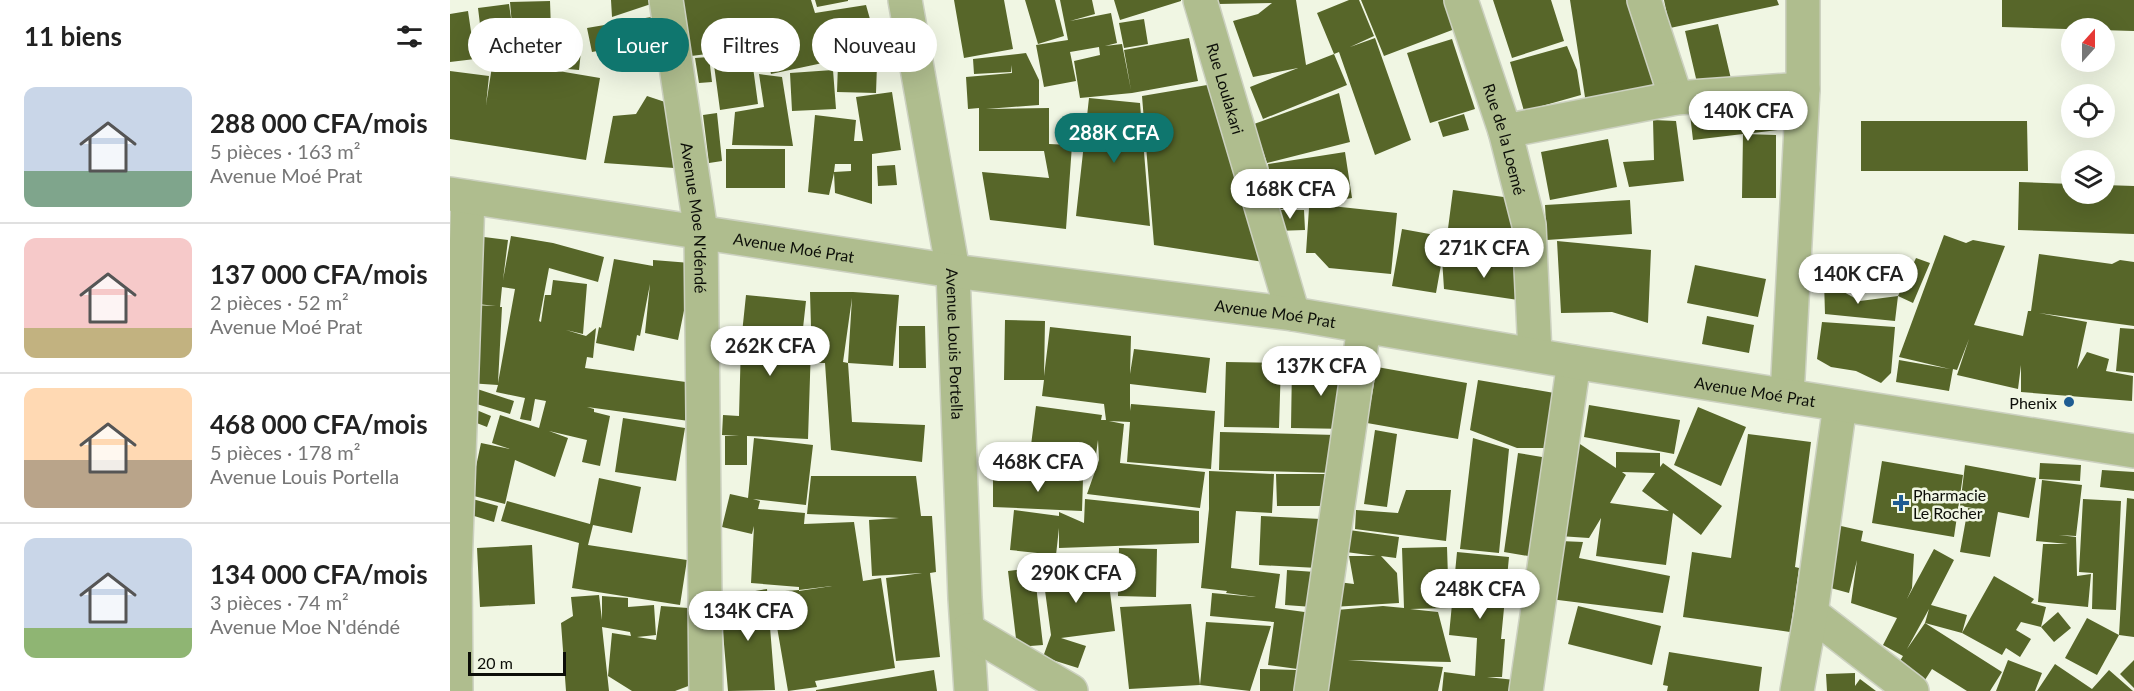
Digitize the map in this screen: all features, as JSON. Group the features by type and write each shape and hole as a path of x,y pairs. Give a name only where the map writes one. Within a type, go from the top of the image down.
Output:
{"street":[{"name":"Avenue Moe N'déndé","path":"666,0 701,232 706,691"},
{"name":"Avenue Louis Portella","path":"906,0 953,271 971,691"},
{"name":"Rue Loulakari","path":"1200,0 1293,314"},
{"name":"Rue de la Loemé","path":"1461,0 1505,131 1528,225 1535,354"},
{"path":"1644,0 1676,98"},
{"path":"1787,396 1803,89 1803,0"},
{"path":"1505,131 1676,98 1803,89"},
{"name":"Avenue Moé Prat","path":"459,196 953,271 1293,314 1574,362 2134,451"},
{"path":"456,691 459,196"},
{"path":"1311,691 1364,327"},
{"path":"1526,691 1574,362"},
{"path":"1797,691 1811,613 1840,405"},
{"path":"1811,613 1912,691"},
{"path":"968,630 1071,691"}],"building":[{"path":"611,0 656,0 657,2 612,17"},
{"path":"683,0 811,0 815,13 866,5 870,18 812,18 812,65 800,68 800,18 701,18 701,55 691,56 689,18 686,18"},
{"path":"815,0 848,0 848,1 817,7"},
{"path":"954,0 1004,0 1013,49 964,58"},
{"path":"1025,0 1055,0 1064,36 1038,44"},
{"path":"1060,0 1092,0 1095,14 1070,21 1111,13 1117,43 1105,46 1122,44 1131,90 1124,50 1189,38 1198,81 1132,93 1080,98 1074,61 1100,55 1099,47 1070,52 1076,81 1044,87 1036,45 1068,40"},
{"path":"1114,0 1181,0 1181,1 1120,20"},
{"path":"1217,0 1296,0 1306,65 1334,54 1347,85 1263,119 1250,87 1298,68 1253,77 1233,21 1258,14 1272,3 1218,4"},
{"path":"1349,0 1359,0 1374,36 1350,47 1375,38 1411,140 1375,155 1339,52 1334,54 1317,13"},
{"path":"1361,0 1450,0 1460,27 1384,56"},
{"path":"1493,0 1551,0 1564,41 1512,58"},
{"path":"1570,0 1642,0 1668,92 1587,110"},
{"path":"1664,0 1777,0 1779,5 1670,28"},
{"path":"2002,0 2134,0 2134,31 2115,30 2115,18 2061,18 2061,29 2002,27"},
{"path":"550,1 551,18 511,18 510,2"},
{"path":"509,4 511,18 479,18 478,8"},
{"path":"468,11 468,60 450,62 450,14"},
{"path":"1144,19 1148,44 1124,48 1119,23"},
{"path":"1718,24 1731,79 1698,87 1685,31"},
{"path":"595,27 595,51 592,52 587,28"},
{"path":"1452,39 1475,109 1430,123 1407,53"},
{"path":"1567,46 1577,70 1581,95 1524,111 1510,62"},
{"path":"1026,53 1039,80 1039,105 986,109 1049,108 1049,144 1072,145 1066,229 990,220 982,172 1049,178 1044,151 979,151 979,108 968,109 966,77 1012,73 1011,65 1011,72 974,74 973,59"},
{"path":"695,58 701,58 701,72 711,72 712,82 699,83"},
{"path":"450,71 489,76 486,105 491,72 564,72 600,78 586,160 450,139"},
{"path":"715,72 754,72 758,104 720,110"},
{"path":"833,72 836,109 792,111 790,73"},
{"path":"838,72 877,72 876,93 837,92"},
{"path":"759,74 782,77 793,146 732,145 735,112 764,107"},
{"path":"1219,83 1270,263 1154,245 1142,96"},
{"path":"892,92 901,150 872,154 872,204 835,193 834,173 829,195 808,192 815,115 856,120 854,141 863,141 856,97","holes":["835,164 851,164 851,171 834,172"]},
{"path":"1339,93 1350,142 1267,163 1254,124"},
{"path":"647,96 680,107 674,168 604,163 613,116 636,114"},
{"path":"1089,98 1140,103 1150,226 1076,216"},
{"path":"1783,103 1786,129 1745,134 1776,135 1776,198 1742,198 1743,134 1693,140 1690,114"},
{"path":"717,113 722,161 709,163 703,115"},
{"path":"1464,114 1469,130 1443,137 1438,122"},
{"path":"1653,120 1676,121 1684,181 1629,187 1623,162 1654,160"},
{"path":"1861,121 2027,121 2028,171 1861,171"},
{"path":"1608,139 1617,187 1550,200 1541,152"},
{"path":"726,149 785,149 785,188 726,188"},
{"path":"1345,152 1352,198 1275,210 1268,164"},
{"path":"895,165 897,185 878,186 877,166"},
{"path":"2019,182 2061,184 2061,204 2115,204 2115,185 2134,186 2134,234 2018,230"},
{"path":"1453,190 1518,199 1511,253 1446,244"},
{"path":"1630,200 1632,234 1547,240 1545,205"},
{"path":"1322,205 1397,213 1391,274 1329,268 1315,253 1306,253 1309,208"},
{"path":"1275,210 1304,210 1305,230 1275,231"},
{"path":"1402,229 1446,237 1436,293 1392,286"},
{"path":"1944,235 1966,243 1973,240 2005,246 1974,325 2023,336 2028,311 2031,311 2039,254 2112,264 2120,260 2134,262 2134,326 2039,313 2087,322 2077,369 2087,352 2109,359 2106,371 2133,376 2132,401 2021,392 2021,365 2018,389 1957,375 1969,339 1957,370 1953,369 1949,391 1896,382 1899,360 1950,369 1899,357"},
{"path":"476,236 508,240 503,280 511,236 553,243 604,257 598,282 549,268 539,321 541,322 545,295 551,295 553,280 587,284 583,334 566,330 586,336 596,328 593,358 587,357 585,368 693,383 689,421 587,407 594,409 594,412 610,416 600,466 582,462 587,440 549,431 568,438 555,477 515,460 505,504 470,495 481,443 510,449 492,443 500,415 539,428 546,401 535,399 531,421 520,419 525,398 496,392 498,385 468,383 472,305 496,306 468,303","holes":["502,287 515,289 498,383"]},
{"path":"1557,241 1651,250 1648,323 1612,312 1561,313"},
{"path":"1442,258 1522,268 1525,301 1444,289"},
{"path":"1916,258 1930,263 1913,303 1898,296"},
{"path":"614,259 653,266 653,260 703,264 688,291 678,340 645,333 650,284 640,336 637,335 634,351 596,343"},
{"path":"1695,265 1766,279 1758,317 1687,303"},
{"path":"1824,281 1860,301 1898,296 1895,321 1825,314"},
{"path":"810,292 899,295 893,366 848,363 852,422 925,425 922,462 831,450 825,363 812,363","holes":["852,298 848,363 843,362"]},
{"path":"746,295 806,301 801,346 811,346 808,439 747,436 747,465 725,465 725,436 739,436 722,435 723,415 739,416 741,343"},
{"path":"1707,316 1754,325 1749,353 1702,344"},
{"path":"1005,320 1045,321 1044,376 1050,327 1131,336 1130,374 1134,349 1210,358 1206,393 1130,384 1130,411 1131,404 1215,411 1211,469 1127,462 1130,422 1109,421 1124,424 1120,463 1205,472 1200,508 1087,494 1099,460 1098,440 1095,462 1030,453 1036,406 1102,415 1101,420 1106,420 1104,404 1042,396 1044,380 1004,380"},
{"path":"1822,322 1895,327 1891,373 1881,383 1856,371 1831,367 1817,359"},
{"path":"899,326 925,326 926,368 899,368"},
{"path":"2120,328 2134,329 2134,373 2116,371"},
{"path":"1226,362 1281,363 1279,428 1224,427"},
{"path":"1292,365 1350,365 1350,429 1291,428"},
{"path":"1377,367 1467,383 1458,439 1367,423"},
{"path":"1478,380 1566,395 1550,448 1517,448 1470,430"},
{"path":"465,385 514,401 510,414 460,399"},
{"path":"1589,405 1680,420 1674,454 1584,437"},
{"path":"1698,407 1746,427 1721,486 1674,465"},
{"path":"474,409 491,416 487,427 469,420"},
{"path":"623,418 685,428 676,481 615,472"},
{"path":"1375,430 1397,434 1387,507 1364,504"},
{"path":"1220,432 1336,435 1335,473 1219,470"},
{"path":"1748,434 1811,442 1795,567 1799,568 1790,632 1683,617 1692,552 1731,558"},
{"path":"754,438 813,445 806,505 753,499 760,501 758,509 805,513 804,524 854,522 863,581 881,578 895,668 815,681 817,687 788,691 771,592 799,590 799,587 751,583 754,526 752,534 722,527 730,494 748,498"},
{"path":"1473,438 1509,449 1499,553 1460,549"},
{"path":"1574,440 1616,468 1616,452 1660,453 1660,467 1663,463 1722,506 1701,535 1673,513 1666,565 1596,556 1601,518 1589,538 1559,536","holes":["1622,472 1655,473 1642,491 1669,511 1610,503 1626,475"]},
{"path":"1518,453 1554,459 1540,558 1504,552"},
{"path":"1882,461 1963,475 1954,537 1872,523"},
{"path":"2040,463 2081,465 2080,481 2039,479"},
{"path":"1965,465 2036,478 2029,518 1998,512 1990,557 1960,552 1968,508 1984,510 1960,506"},
{"path":"2102,470 2134,472 2134,491 2100,487"},
{"path":"1209,471 1274,474 1272,513 1236,511 1231,568 1280,574 1275,608 1312,613 1305,670 1268,665 1274,622 1210,616 1212,593 1256,597 1201,588 1209,509"},
{"path":"1276,474 1328,474 1328,506 1277,506"},
{"path":"811,476 916,476 921,516 932,516 936,572 930,573 940,657 896,661 886,578 922,573 872,576 869,520 899,518 807,514"},
{"path":"993,476 1083,479 1082,511 993,507"},
{"path":"599,478 641,487 632,533 593,525 588,545 687,560 680,605 572,588 579,543 501,521 507,501 590,524"},
{"path":"2042,480 2082,485 2076,536 2059,535 2076,537 2077,576 2091,574 2088,607 2038,602 2043,544 2068,544 2036,541"},
{"path":"1406,490 1451,490 1446,541 1355,529 1356,510 1398,513"},
{"path":"465,497 498,506 494,522 461,512"},
{"path":"2127,498 2134,499 2134,637 2119,635"},
{"path":"1085,499 1199,511 1199,543 1059,548 1059,528 1056,555 1010,550 1014,510 1059,516 1059,512 1084,523"},
{"path":"2083,499 2121,501 2116,610 2092,609 2093,573 2079,572"},
{"path":"1261,516 1321,519 1318,568 1259,565"},
{"path":"1841,526 1863,531 1861,541 1914,554 1912,588 1907,599 1934,549 1954,560 1931,605 1967,615 1962,633 1925,623 2002,672 1990,691 1967,691 1932,669 1923,683 1897,666 1903,656 1883,645 1897,618 1851,603 1857,560 1849,593 1827,587","holes":["1929,609 1925,623 1907,649"]},
{"path":"1349,530 1399,537 1396,558 1381,556 1397,573 1399,603 1332,607 1330,581 1354,584 1349,556 1376,556 1346,552"},
{"path":"1560,541 1583,542 1579,558 1670,576 1663,613 1550,599"},
{"path":"532,545 535,604 480,607 477,548"},
{"path":"1447,547 1449,608 1410,609 1438,612 1451,662 1348,660 1443,667 1438,691 1316,691 1325,611 1383,606 1404,608 1402,548"},
{"path":"1119,548 1157,549 1156,597 1118,596"},
{"path":"1457,552 1509,557 1501,639 1505,639 1502,677 1487,677 1515,680 1514,691 1442,691 1444,672 1475,676 1477,638 1449,635"},
{"path":"1105,553 1115,631 1061,638 1086,646 1078,668 1043,657 1051,635 1041,561"},
{"path":"1034,568 1043,645 1017,647 1008,571"},
{"path":"1287,570 1315,572 1313,607 1285,605"},
{"path":"1994,576 2034,599 2031,603 2046,607 2041,627 2021,622 2016,630 2031,639 2020,657 2006,648 2002,655 1962,633"},
{"path":"767,589 775,690 728,691 720,597"},
{"path":"599,595 602,620 602,596 628,598 628,607 654,605 656,635 637,637 656,640 661,606 688,608 691,685 675,691 632,691 608,676 612,633 631,636 630,632 602,627 609,691 566,691 561,623 573,616 571,597"},
{"path":"1191,604 1200,685 1129,689 1120,607"},
{"path":"1578,606 1661,626 1652,665 1568,644"},
{"path":"2058,612 2071,628 2054,642 2041,627"},
{"path":"2087,618 2119,635 2097,675 2065,658"},
{"path":"1206,622 1271,626 1250,691 1200,685"},
{"path":"1669,652 1762,667 1759,691 1667,691 1668,686 1663,685"},
{"path":"2008,660 2042,673 2035,691 1996,691"},
{"path":"2134,660 2134,688 2120,674"},
{"path":"2055,664 2092,689 2109,670 2133,691 2037,691"},
{"path":"1260,669 1297,670 1297,691 1260,691"},
{"path":"934,670 937,691 816,691 816,690"},
{"path":"1855,673 1855,686 1860,679 1876,691 1827,691 1826,674"}],"place":[{"name":"Phenix","path":"2069,402"},
{"name":"Pharmacie Le Rocher","path":"1901,503"}]}
